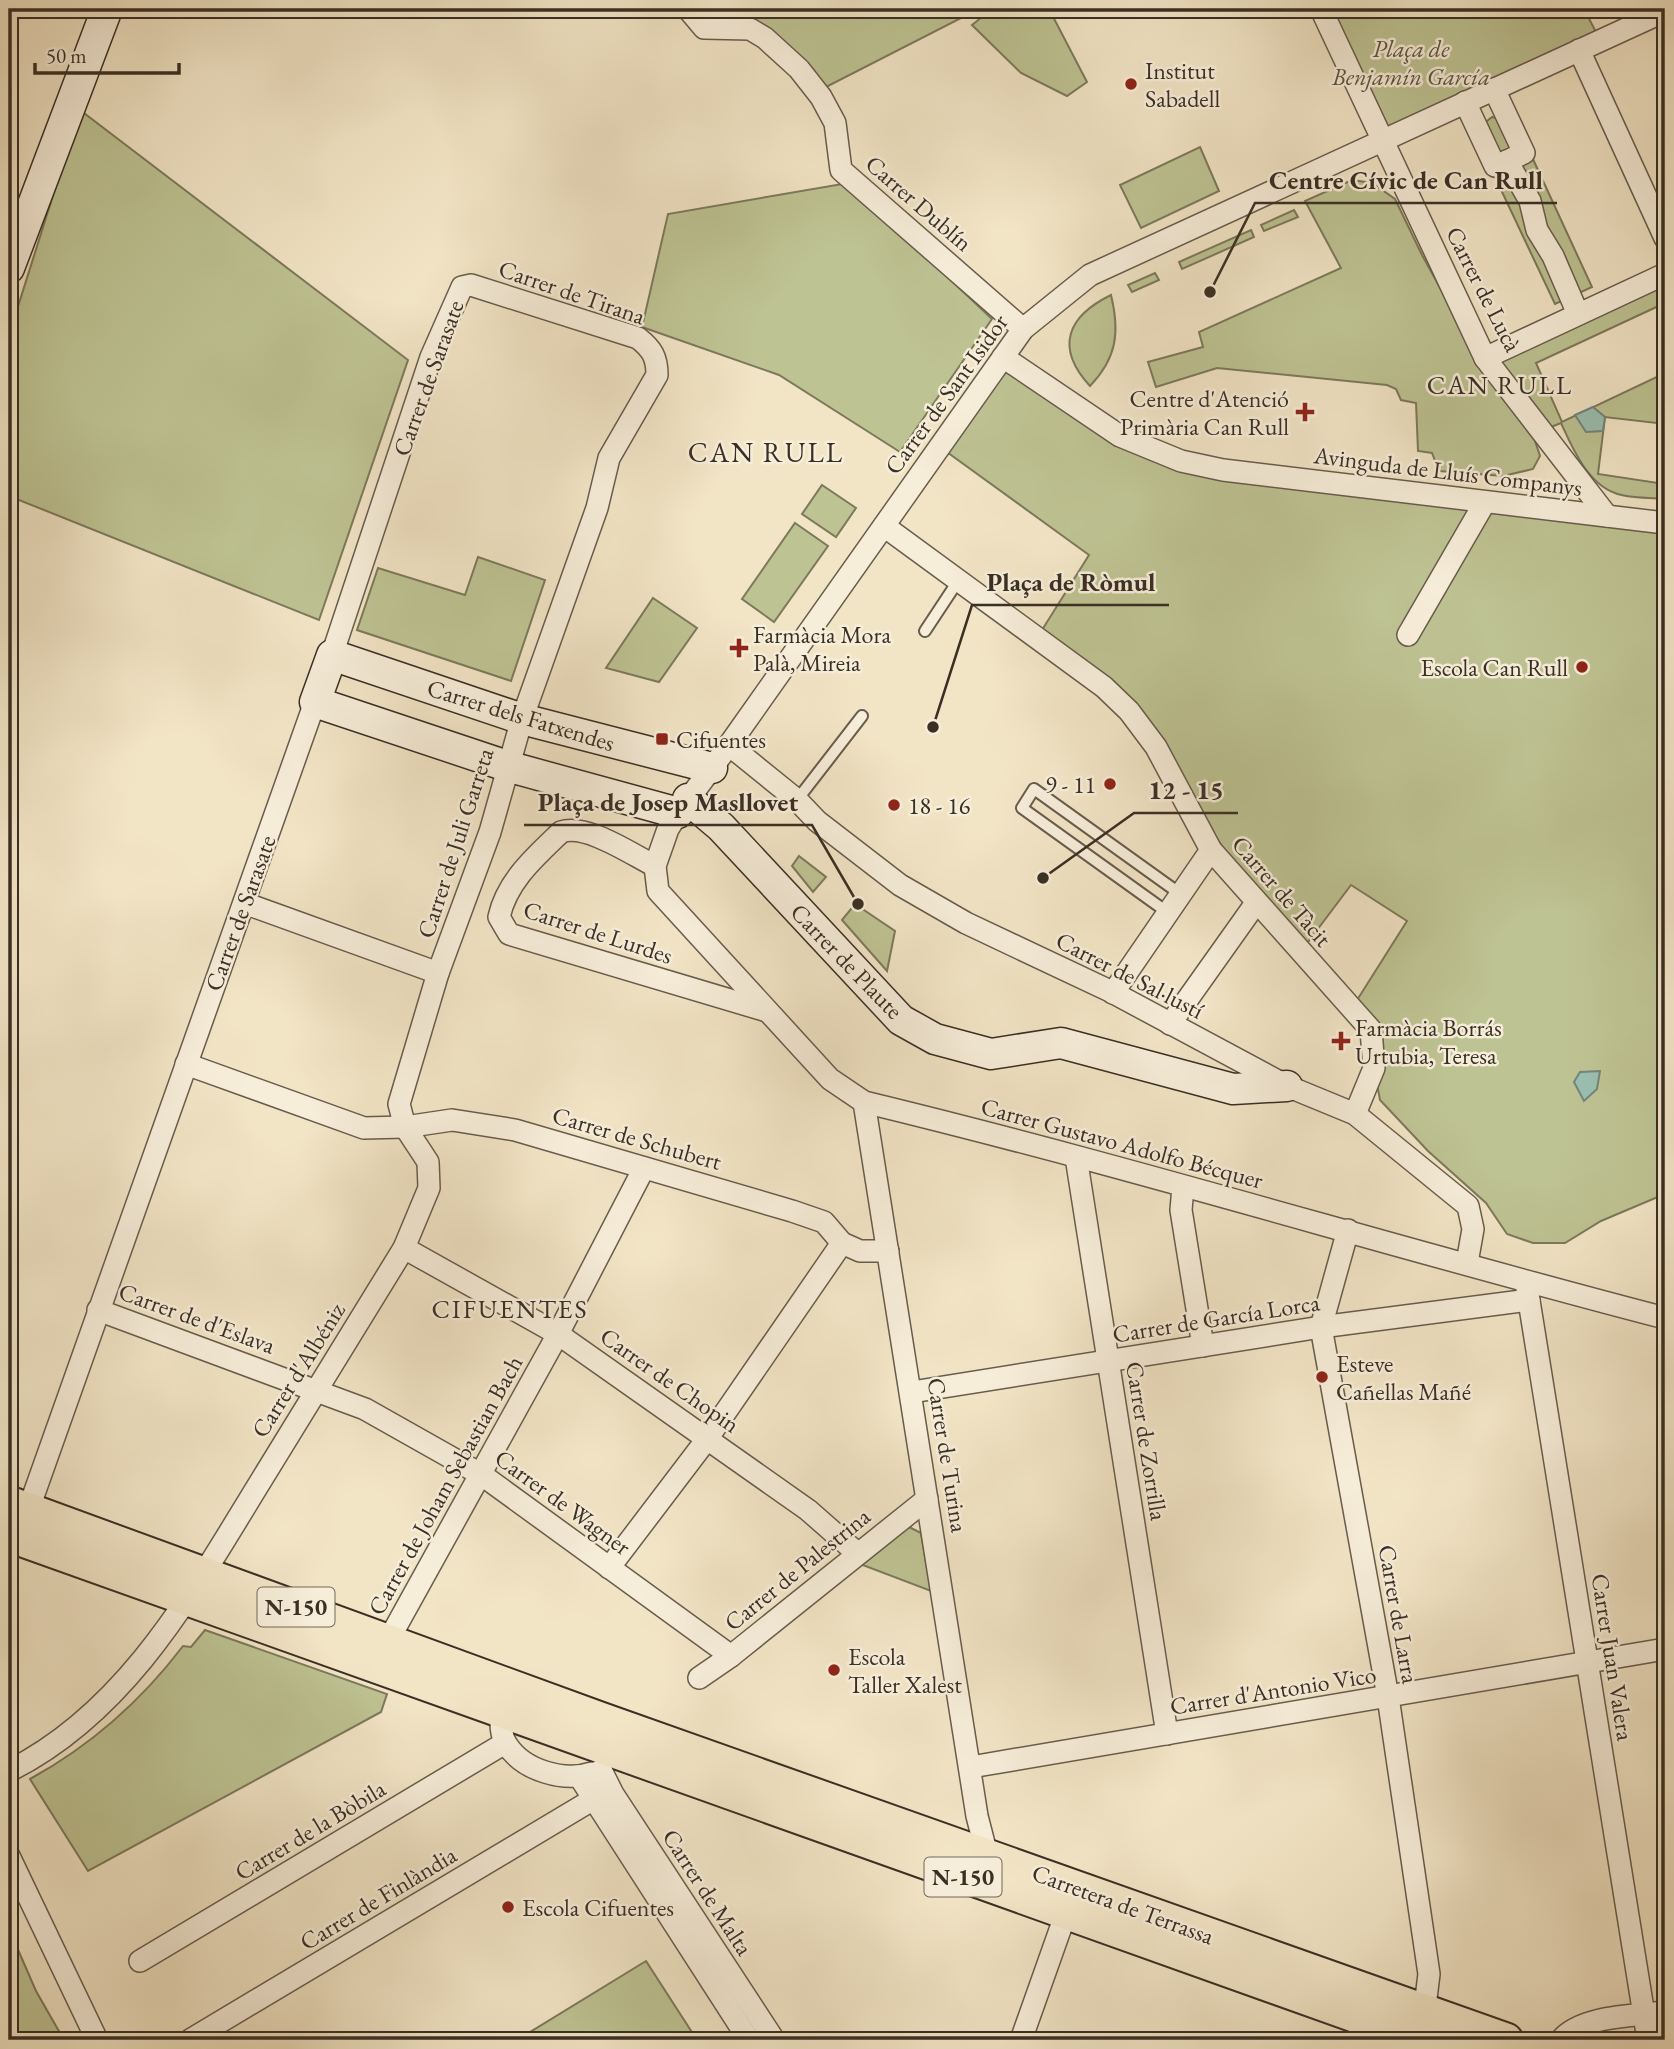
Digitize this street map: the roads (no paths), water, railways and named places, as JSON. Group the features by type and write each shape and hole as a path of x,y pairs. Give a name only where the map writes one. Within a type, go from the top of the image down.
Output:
{"main road":[{"name":"Carretera de Terrassa","path":"16,1522 116,1574 194,1587 388,1641 528,1693 612,1749 1314,2001 1422,2033 1506,2040"},
{"name":"Carretera de Terrassa","path":"16,1522 194,1587 503,1728 612,1749 947,1841 988,1855 1422,2033"}],"street":[{"path":"9,268 107,9"},
{"name":"Carrer Dublín","path":"688,9 704,28 750,29 782,52 821,97 835,123 841,170 1023,329"},
{"name":"Carrer de Lucà","path":"1321,9 1485,358 1606,516"},
{"name":"Carrer de Sant Isidor","path":"655,871 667,829 1023,329 1090,275 1665,11"},
{"path":"1579,50 1665,238"},
{"path":"1465,102 1495,166 1524,153 1494,89"},
{"path":"1507,160 1530,201 1536,230 1553,256 1578,314"},
{"path":"1485,358 1665,274"},
{"name":"Carrer de Tirana","path":"462,287 471,285 638,338 649,347 657,360"},
{"name":"Carrer de Sarasate","path":"16,1522 98,1310 244,904 332,654 431,357 462,287"},
{"name":"Avinguda de Lluís Companys","path":"1003,357 1120,436 1181,461 1223,470 1665,523"},
{"name":"Carrer de Juli Garreta","path":"429,1188 428,1162 405,1127 399,1104 438,973 461,914 510,767 522,719 597,508 609,458 657,375 657,360"},
{"path":"1408,635 1485,502"},
{"name":"Carrer de Tàcit","path":"884,526 1104,687 1129,711 1156,747 1211,850 1255,903 1371,1030 1374,1068 1355,1114"},
{"name":"Carrer dels Fatxendes","path":"332,654 522,719 721,756"},
{"name":"Carrer dels Fatxendes","path":"315,702 510,767 683,806"},
{"name":"Carrer de Sal·lustí","path":"721,756 797,800 817,821 900,885 966,923 1113,993 1287,1086 1355,1114 1468,1206 1473,1229 1467,1263"},
{"name":"Carrer de Plaute","path":"683,806 721,827 901,1020 935,1039 991,1054 1061,1043 1233,1089 1287,1086"},
{"name":"Carrer de Lurdes","path":"655,871 585,831 571,828 561,832 512,883 504,897 499,918 509,934 769,1011"},
{"path":"1113,993 1178,893 1211,850"},
{"name":"Carrer Gustavo Adolfo Bécquer","path":"655,871 658,891 830,1079 864,1102 1467,1263 1528,1291 1665,1318"},
{"path":"1170,1024 1255,903"},
{"path":"244,904 438,973"},
{"name":"Carrer de Schubert","path":"186,1064 364,1128 405,1127 452,1120 515,1130 824,1222 842,1244"},
{"name":"Carrer de Turina","path":"864,1102 977,1816 988,1855"},
{"name":"Carrer de Zorrilla","path":"1076,1157 1167,1734"},
{"name":"Carrer de Joham Sebastian Bach","path":"388,1641 482,1475 644,1168"},
{"path":"1183,1187 1181,1210 1203,1346"},
{"name":"Carrer d'Albéniz","path":"9,1771 37,1757 104,1703 170,1626 404,1248 429,1188"},
{"name":"Carrer de Larra","path":"1348,1230 1321,1327 1388,1697 1429,1974 1422,2033"},
{"path":"609,1568 707,1439 842,1244 860,1251 888,1251"},
{"name":"Carrer de Chopin","path":"404,1248 558,1334 808,1510 857,1553"},
{"name":"Carrer de García Lorca","path":"912,1392 1108,1362 1528,1291"},
{"name":"Carrer Juan Valera","path":"1528,1291 1648,2040"},
{"name":"Carrer de d'Eslava","path":"98,1310 317,1389"},
{"name":"Carrer de Wagner","path":"317,1389 365,1409 482,1475 731,1656"},
{"name":"Carrer de Palestrina","path":"699,1678 731,1656 927,1499"},
{"name":"Carrer d'Antonio Vico","path":"971,1767 1665,1650"},
{"path":"503,1728 528,1693"},
{"name":"Carretera de Terrassa","path":"503,1728 517,1757 552,1774 579,1776 612,1749"},
{"name":"Carrer de la Bòbila","path":"140,1961 503,1728"},
{"name":"Carrer de Malta","path":"612,1749 614,1794 774,2040"},
{"name":"Carrer de Malta","path":"579,1776 749,2040"},
{"name":"Carrer de Finlàndia","path":"190,2040 592,1800"},
{"path":"947,1841 977,1816"},
{"path":"9,1856 97,2040"},
{"path":"1021,2040 1066,1913"},
{"path":"1561,2040 1567,2033 1591,2024 1665,2012"}],"lane":[{"path":"925,631 958,581"},
{"path":"797,800 862,716"},
{"path":"1167,912 1022,808 1034,789 1178,893"}],"water":[{"path":"1593,407 1605,417 1603,431 1586,432 1575,415"},
{"path":"1600,1071 1597,1089 1584,1101 1574,1082 1580,1072"}],"place":[{"name":"Institut Sabadell","path":"1131,84"},
{"name":"Centre Cívic de Can Rull","path":"1210,292"},
{"name":"Centre d'Atenció Primària Can Rull","path":"1305,412"},
{"name":"Farmàcia Mora Palà, Mireia","path":"739,648"},
{"name":"Escola Can Rull","path":"1582,667"},
{"name":"Plaça de Ròmul","path":"933,727"},
{"name":"Cifuentes","path":"662,739"},
{"name":"9 - 11","path":"1110,784"},
{"name":"18 - 16","path":"894,805"},
{"name":"12 - 15","path":"1043,878"},
{"name":"Plaça de Josep Masllovet","path":"858,904"},
{"name":"Farmàcia Borrás Urtubia, Teresa","path":"1341,1041"},
{"name":"Esteve Cañellas Mañé","path":"1322,1377"},
{"name":"Escola Taller Xalest","path":"834,1670"},
{"name":"Escola Cifuentes","path":"508,1907"}],"district":[{"name":"CAN RULL","path":"1500,385"},
{"name":"CAN RULL","path":"766,452"},
{"name":"CIFUENTES","path":"510,1309"}],"park label":[{"name":"Plaça de Benjamín García","path":"1411,62"}]}
